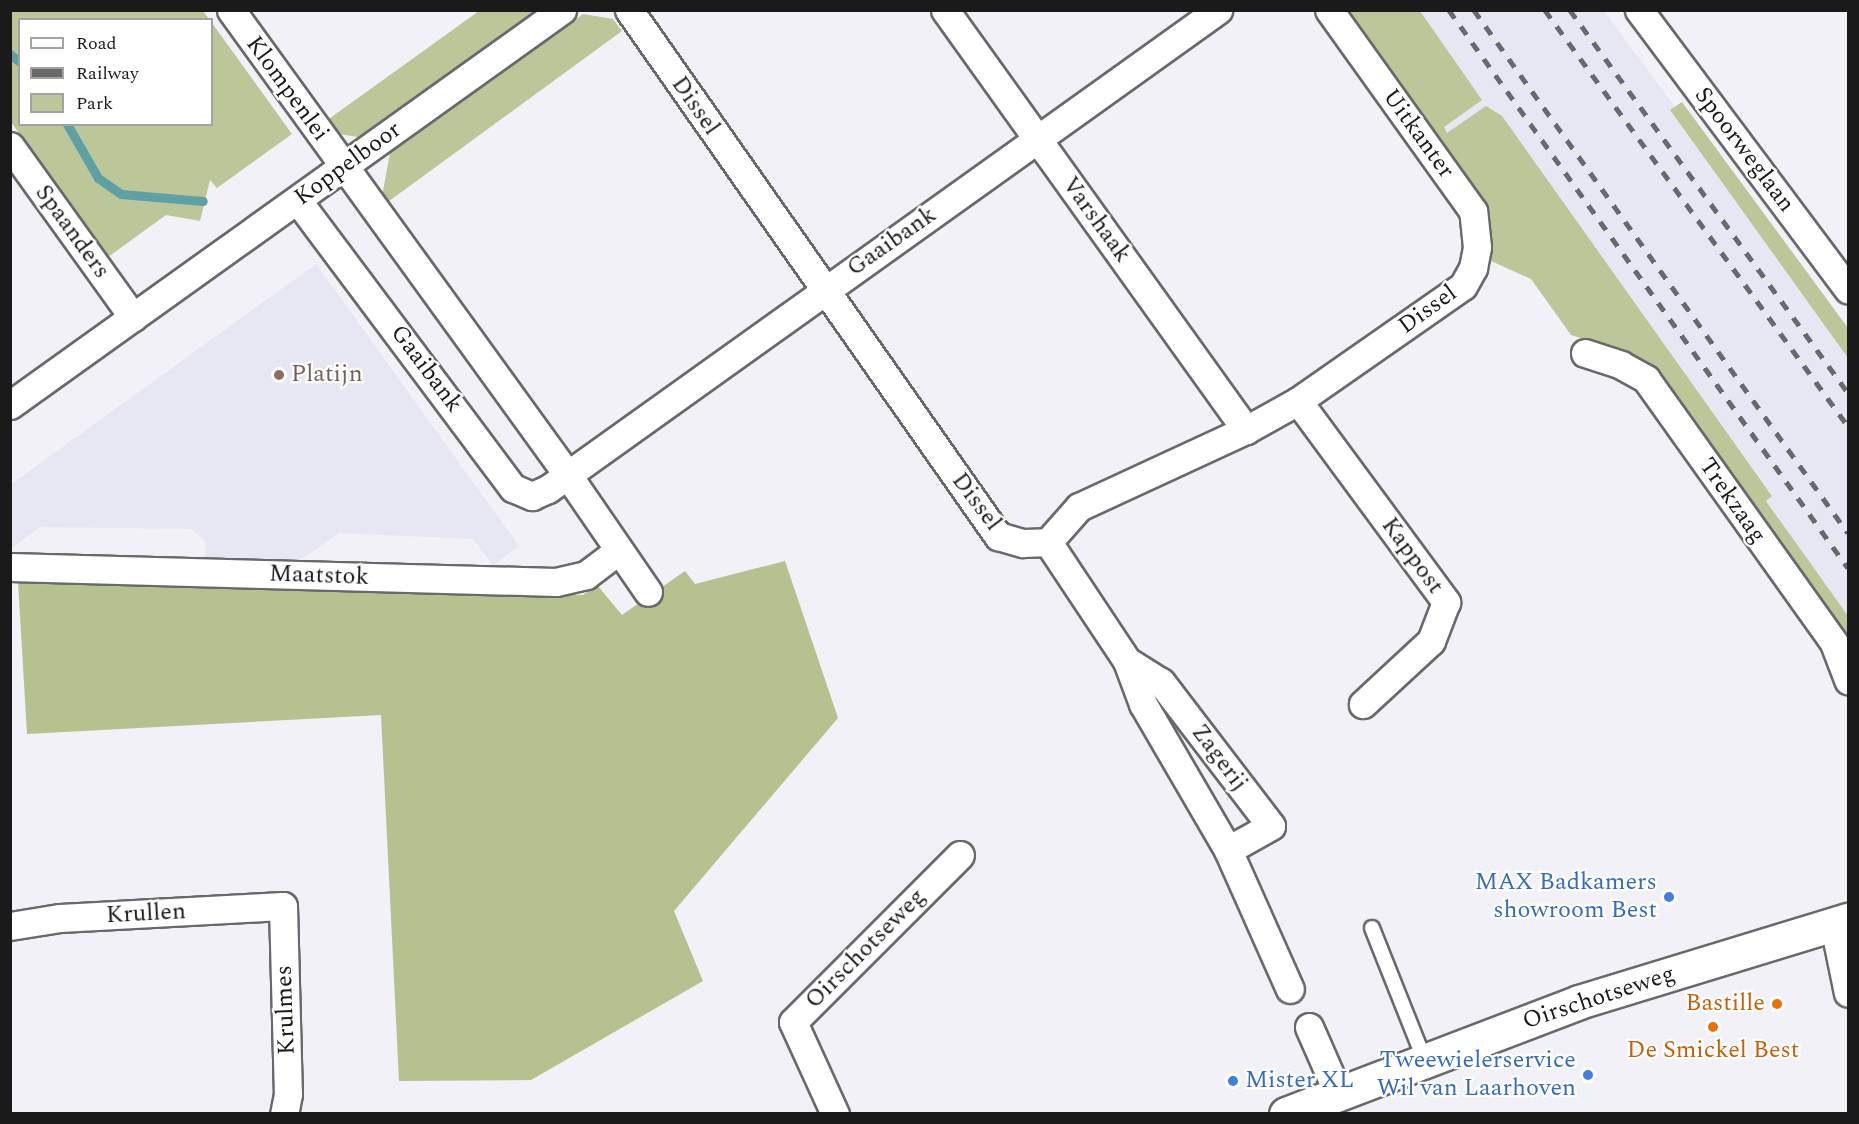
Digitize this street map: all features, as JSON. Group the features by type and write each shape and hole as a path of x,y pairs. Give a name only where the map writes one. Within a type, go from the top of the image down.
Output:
{"street":[{"name":"Klompenlei","path":"231,10 344,167"},
{"name":"Koppelboor","path":"10,405 562,10"},
{"name":"Dissel","path":"628,10 998,536 1023,543 1048,542 1079,507 1246,430 1298,401 1463,286 1473,268"},
{"name":"Varshaak","path":"945,10 1246,430"},
{"name":"Gaaibank","path":"298,201 513,488 532,496 567,474 824,289 1039,140 1218,10"},
{"name":"Uitkanter","path":"1329,10 1473,211 1477,232 1473,268"},
{"name":"Spoorweglaan","path":"1640,10 1848,289"},
{"name":"Spaanders","path":"10,146 134,317"},
{"path":"344,167 567,474 648,592"},
{"name":"Trekzaag","path":"1585,353 1621,365 1646,379 1834,643 1848,680"},
{"name":"Kappost","path":"1298,401 1446,602 1431,641 1363,704"},
{"name":"Zagerij","path":"1048,542 1127,661 1143,704 1228,850 1290,989"},
{"name":"Maatstok","path":"10,567 556,582 586,575 618,551"},
{"name":"Zagerij","path":"1127,661 1161,682 1270,826 1228,850"},
{"name":"Oirschotseweg","path":"835,1113 793,1022 960,855"},
{"name":"Krullen","path":"10,926 60,918 283,906"},
{"name":"Krulmes","path":"283,906 288,1094 284,1113"},
{"path":"1841,922 1848,993"},
{"name":"Oirschotseweg","path":"1286,1113 1579,1002 1841,922"},
{"path":"1309,1027 1338,1092"}],"lane":[{"path":"1372,928 1424,1059"}],"shaded area":[{"path":"1367,11 1604,11 1675,107 1670,111 1848,358 1848,618 1766,500 1772,495 1557,194 1483,187"},
{"name":"Platijn","path":"316,264 519,546 493,565 473,539 339,533 303,558 290,561 205,559 206,542 192,529 40,527 12,548 10,485"}],"green space":[{"path":"202,10 208,18 18,18 18,126 213,126 213,24 292,134 217,188 210,180 200,221 166,215 108,257 11,122 11,11"},
{"path":"479,11 536,11 358,137 339,134 326,121"},
{"path":"1344,11 1420,11 1482,100 1444,127 1447,133 1486,106 1502,116 1772,496 1766,501 1848,616 1848,642 1626,353 1571,335 1531,279 1491,261 1486,210"},
{"path":"583,14 613,19 622,31 385,204 382,196 390,153"},
{"path":"1682,102 1848,328 1848,358 1670,110"},
{"path":"785,561 838,718 674,911 703,981 531,1080 399,1081 381,715 27,734 18,582 583,595 597,585 622,615 685,571 695,584"}],"waterway":[{"path":"10,54 18,60"},
{"path":"68,126 98,178 121,194 203,201"}],"railway":[{"path":"1449,10 1848,568"},
{"path":"1474,10 1848,533"},
{"path":"1545,10 1848,426"},
{"path":"1570,10 1848,392"}],"place":[{"name":"Platijn","path":"279,375"},
{"name":"MAX Badkamers showroom Best","path":"1669,897"},
{"name":"Bastille","path":"1777,1004"},
{"name":"De Smickel Best","path":"1713,1027"},
{"name":"Tweewielerservice Wil van Laarhoven","path":"1588,1075"},
{"name":"Mister XL","path":"1233,1081"}]}
